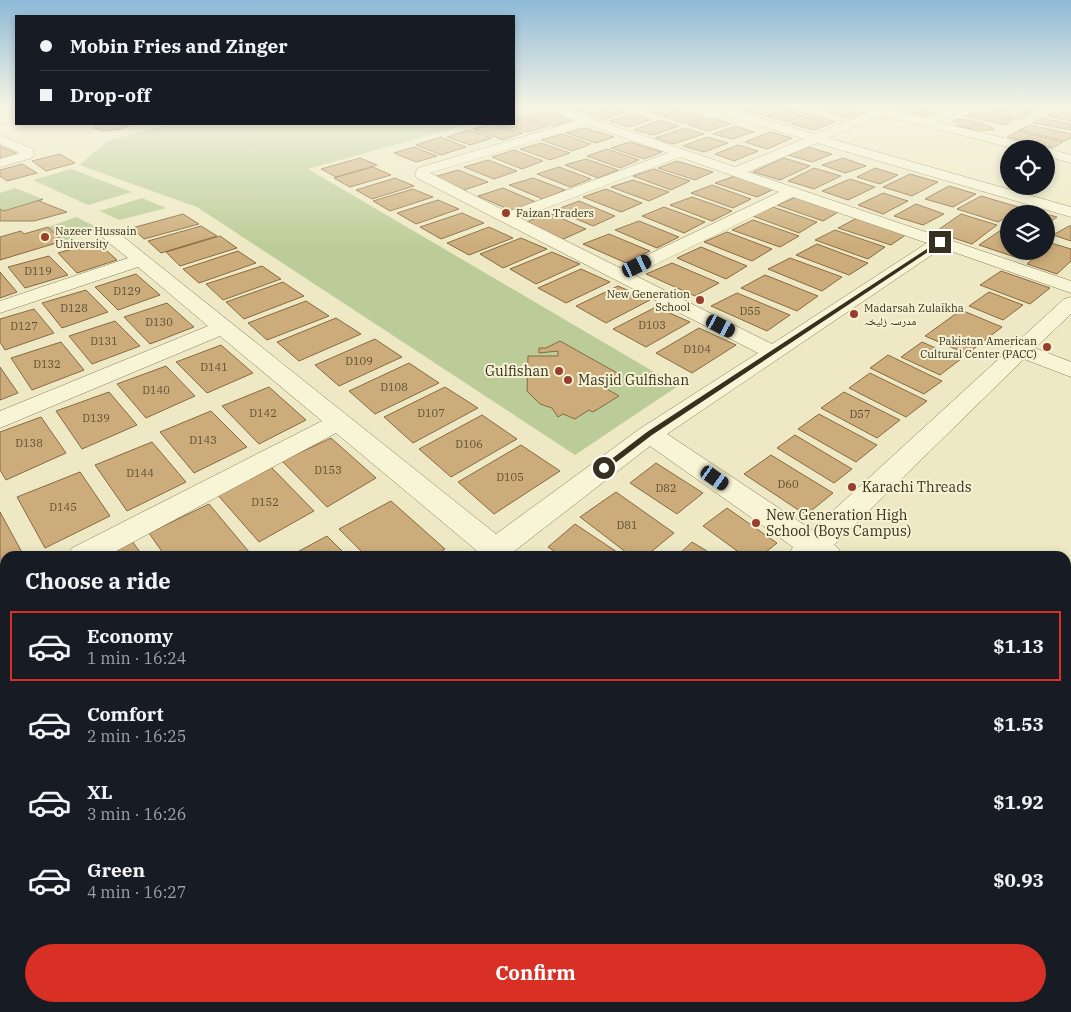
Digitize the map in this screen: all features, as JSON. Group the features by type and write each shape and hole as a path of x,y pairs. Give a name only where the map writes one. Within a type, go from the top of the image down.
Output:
{"street":[{"path":"0,163 21,158 27,155 28,152"},
{"path":"487,152 422,172 422,175 772,352"},
{"path":"736,172 782,152"},
{"path":"864,152 1071,212"},
{"path":"506,218 680,153 1071,287"},
{"path":"1055,154 1070,158"},
{"path":"620,275 791,192"},
{"path":"110,235 338,422 489,551"},
{"path":"494,551 650,434 940,242"},
{"path":"0,307 140,260"},
{"path":"816,551 1071,303"},
{"path":"0,420 223,328"},
{"path":"1021,350 1071,370"},
{"path":"92,551 338,422"},
{"path":"650,434 811,551"}],"green space":[{"path":"94,152 368,152 308,169 678,386 575,455 197,207 79,165"},
{"path":"71,169 132,192 88,205 33,180"},
{"path":"15,188 43,199 4,211 0,209 0,193"},
{"path":"142,198 166,208 119,220 100,211"},
{"path":"76,217 101,229 63,241 48,227"}],"building":[{"path":"0,152 18,154 0,159"},
{"path":"427,152 437,156 416,162 394,153"},
{"path":"434,152 450,152 441,155"},
{"path":"507,152 520,152 543,161 522,169 492,157"},
{"path":"529,152 570,153 550,160"},
{"path":"598,152 616,152 639,160 620,168 587,156"},
{"path":"624,152 661,152 644,159"},
{"path":"720,152 755,152 734,161 715,154"},
{"path":"795,152 832,154 812,162 788,155"},
{"path":"60,154 75,163 46,171 32,161"},
{"path":"360,158 377,165 336,177 321,169"},
{"path":"784,158 810,166 780,180 753,172"},
{"path":"843,158 866,166 845,173 822,165"},
{"path":"586,159 618,170 598,178 565,165"},
{"path":"488,160 517,171 494,179 464,167"},
{"path":"677,161 713,172 695,180 658,168"},
{"path":"22,164 37,173 7,181 0,176 0,170"},
{"path":"373,167 391,175 350,187 334,178"},
{"path":"559,167 591,179 570,187 537,174"},
{"path":"814,168 841,176 814,189 788,181"},
{"path":"875,168 898,175 880,184 857,177"},
{"path":"654,169 690,181 671,190 633,176"},
{"path":"458,170 488,182 464,190 434,177"},
{"path":"910,174 938,182 912,196 883,187"},
{"path":"735,176 774,189 757,197 715,183"},
{"path":"395,178 414,186 372,199 356,190"},
{"path":"533,178 565,190 543,199 509,185"},
{"path":"850,179 875,187 848,200 822,191"},
{"path":"633,180 669,192 649,201 611,187"},
{"path":"712,185 751,199 733,208 691,193"},
{"path":"949,186 976,194 953,207 925,199"},
{"path":"503,188 536,202 512,211 478,196"},
{"path":"413,189 433,197 390,211 373,201"},
{"path":"606,189 642,203 621,212 583,197"},
{"path":"883,193 908,201 883,214 858,205"},
{"path":"981,196 1012,205 1000,205 1000,221 998,222 957,209"},
{"path":"692,197 732,211 712,221 670,205"},
{"path":"796,197 840,211 823,221 777,205"},
{"path":"43,199 39,201 67,212 34,221 0,221 0,209 4,211"},
{"path":"438,200 459,209 416,224 397,213"},
{"path":"579,201 615,216 593,226 555,210"},
{"path":"916,204 944,214 923,225 894,216"},
{"path":"664,207 705,222 684,233 642,216"},
{"path":"773,207 817,222 799,233 753,216"},
{"path":"462,213 484,223 441,239 420,227"},
{"path":"549,213 586,229 561,240 524,223"},
{"path":"183,214 199,224 144,239 132,228"},
{"path":"961,214 997,225 972,244 935,232"},
{"path":"857,218 907,234 891,245 838,228"},
{"path":"753,220 799,236 780,247 732,230"},
{"path":"639,221 679,237 657,248 615,230"},
{"path":"201,226 217,236 161,253 148,241"},
{"path":"1071,226 1071,241 1055,236 1055,234"},
{"path":"48,227 63,241 0,260 0,237 21,231 24,234"},
{"path":"489,227 513,238 469,255 447,243"},
{"path":"835,230 885,247 868,259 815,240"},
{"path":"1000,231 1000,252 979,245"},
{"path":"727,232 772,249 752,261 704,242"},
{"path":"609,234 650,251 626,263 583,244"},
{"path":"220,236 237,248 180,266 166,252"},
{"path":"521,238 547,249 503,268 480,254"},
{"path":"97,242 117,260 77,273 58,253"},
{"path":"817,244 868,263 849,275 796,255"},
{"path":"1055,244 1071,249 1071,261 1057,274 1027,264 1032,260 1055,260"},
{"path":"701,247 747,266 726,279 677,258"},
{"path":"238,251 256,263 199,283 183,269"},
{"path":"552,252 580,264 536,284 510,269"},
{"path":"49,256 68,275 25,288 8,267"},
{"path":"790,258 842,277 822,291 768,269"},
{"path":"672,263 719,283 695,296 646,274"},
{"path":"262,266 281,279 223,300 206,284"},
{"path":"581,269 610,282 566,303 538,288"},
{"path":"1001,271 1050,288 1030,304 980,285"},
{"path":"0,272 17,292 0,298"},
{"path":"136,274 160,295 118,310 95,287"},
{"path":"765,275 818,296 797,311 741,288"},
{"path":"283,282 304,296 244,319 226,302"},
{"path":"618,286 650,300 606,323 576,306"},
{"path":"86,290 108,312 62,328 42,303"},
{"path":"989,292 1023,305 1003,320 969,306"},
{"path":"737,293 790,315 767,331 711,306"},
{"path":"306,301 329,316 267,340 248,323"},
{"path":"167,303 194,327 150,344 124,317"},
{"path":"656,307 690,322 646,347 613,329"},
{"path":"34,309 54,333 5,350 0,342 0,319"},
{"path":"961,310 1002,327 967,354 925,336"},
{"path":"336,318 361,334 299,361 277,342"},
{"path":"115,321 140,346 92,364 69,336"},
{"path":"699,328 736,345 692,373 656,353"},
{"path":"375,339 402,357 339,386 315,365"},
{"name":"Masjid Gulfishan","path":"560,341 619,374 600,385 619,396 593,412 589,410 575,419 563,414 558,417 552,408 540,404 527,391 528,356 558,356 558,351 539,353 539,348 546,348"},
{"path":"61,342 84,370 32,390 11,358"},
{"path":"922,342 961,359 940,375 901,357"},
{"path":"221,345 253,373 207,393 176,362"},
{"path":"888,355 942,381 924,394 870,368"},
{"path":"409,363 439,383 375,414 349,391"},
{"path":"166,366 195,396 146,418 117,384"},
{"path":"0,367 18,393 0,400"},
{"path":"870,373 927,401 906,417 849,388"},
{"path":"269,387 306,420 259,444 222,406"},
{"path":"445,387 478,408 413,443 384,417"},
{"path":"109,392 137,425 82,449 56,411"},
{"path":"844,392 900,420 877,438 821,408"},
{"path":"211,411 247,447 194,473 160,432"},
{"path":"819,414 877,445 856,462 798,429"},
{"path":"482,415 517,439 451,477 419,449"},
{"path":"41,417 66,453 6,480 0,470 0,432"},
{"path":"795,435 852,469 834,483 777,448"},
{"path":"331,438 376,478 327,507 282,461"},
{"path":"152,442 186,482 127,511 95,465"},
{"path":"521,445 560,471 494,514 458,482"},
{"path":"771,455 833,493 806,515 744,474"},
{"path":"656,463 703,493 677,514 630,483"},
{"path":"271,467 314,511 259,542 216,493"},
{"path":"80,472 110,516 45,548 17,497"},
{"path":"616,492 674,533 652,551 624,551 580,517"},
{"path":"391,501 445,549 442,551 361,551 339,529"},
{"path":"209,504 248,551 162,551 149,533"},
{"path":"727,508 777,543 767,551 737,551 703,526"},
{"path":"0,512 21,551 0,551"},
{"path":"575,524 616,551 554,551 548,547"},
{"path":"327,536 342,551 299,551"},
{"path":"132,541 139,551 111,551"},
{"path":"692,542 707,551 682,551"}],"place":[{"name":"Faizan Traders","path":"506,213"},
{"name":"Nazeer Hussain University","path":"45,237"},
{"name":"New Generation School","path":"700,300"},
{"name":"Madarsah Zulaikha مدرسہ زلیخہ","path":"854,314"},
{"name":"Pakistan American Cultural Center (PACC)","path":"1047,347"},
{"name":"Gulfishan","path":"559,371"},
{"name":"Masjid Gulfishan","path":"568,380"},
{"name":"Karachi Threads","path":"852,487"},
{"name":"New Generation High School (Boys Campus)","path":"756,523"}],"route":[{"path":"604,468 650,434 940,242"}]}
